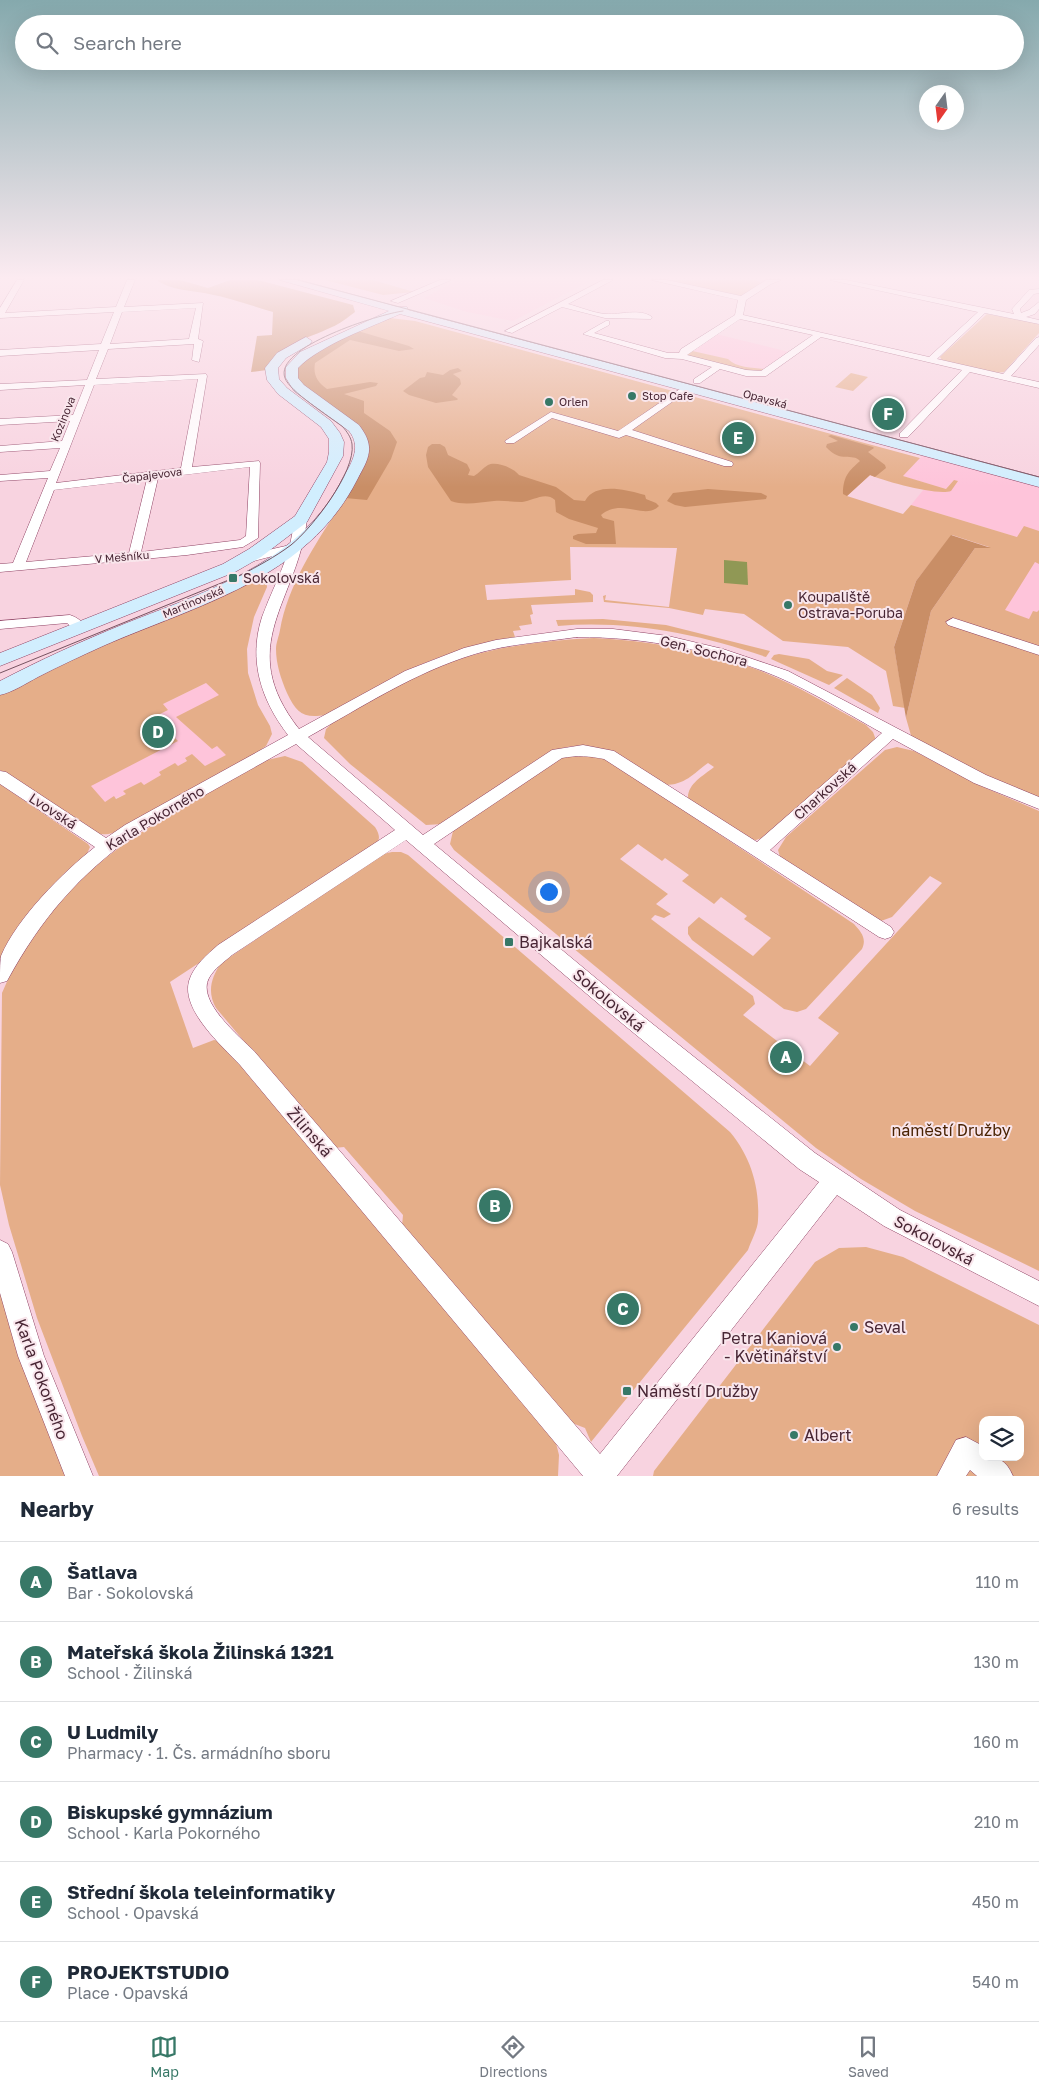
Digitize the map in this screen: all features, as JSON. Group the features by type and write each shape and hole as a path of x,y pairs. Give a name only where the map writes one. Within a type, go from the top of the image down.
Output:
{"main road":[{"name":"Martinovská","path":"0,660 178,590 242,552 268,545 301,519 334,462 338,443 327,424 278,388 272,379 272,368 280,357 291,349"},
{"name":"Martinovská","path":"0,689 102,640 242,581 275,562 296,547 314,530 333,508 361,460 363,450 361,437 354,428 296,385 292,378 292,367 304,355 315,349"},
{"name":"Opavská","path":"558,349 691,384 904,435 1039,470"},
{"name":"Opavská","path":"573,349 1039,482"}],"street":[{"path":"0,353 71,349"},
{"name":"Kozinova","path":"18,566 92,382 103,349"},
{"path":"196,360 198,349"},
{"path":"642,349 668,356 682,354 690,349"},
{"path":"682,354 750,374 765,374 799,349"},
{"path":"883,349 1039,385"},
{"path":"931,360 943,349"},
{"path":"1005,377 1031,349"},
{"path":"510,441 551,415 619,435 718,366"},
{"path":"904,435 968,369"},
{"path":"0,387 203,376 186,470"},
{"path":"0,422 77,418"},
{"path":"625,431 728,464"},
{"path":"0,449 67,444"},
{"name":"Čapajevova","path":"49,487 255,463 252,538 242,552"},
{"path":"0,478 55,474"},
{"path":"134,556 153,474"},
{"name":"Sokolovská","path":"301,519 296,547 289,569 268,619 262,656 272,701 297,736 414,837 681,1060 834,1181 908,1228 1039,1294"},
{"path":"242,552 296,547"},
{"name":"V Mešníku","path":"0,568 134,556 242,552"},
{"path":"0,624 70,619 80,628"},
{"path":"953,622 1039,651"},
{"name":"Gen. Sochora","path":"297,736 410,674 439,662 496,644 544,636 613,634 668,640 723,653 783,674 980,780 1039,803"},
{"name":"Charkovská","path":"759,850 891,733"},
{"name":"Karla Pokorného","path":"0,975 30,925 48,902 66,881 106,846 142,823 297,736"},
{"path":"414,837 557,754 575,748 609,755 885,932"},
{"name":"Lvovská","path":"0,776 106,846"},
{"name":"Žilinská","path":"414,837 225,950 202,973 197,991 199,998 212,1022 247,1058 600,1476"},
{"path":"600,1476 834,1181"},
{"name":"Karla Pokorného","path":"0,1252 31,1356 79,1476"},
{"path":"951,1476 966,1450 999,1476"}],"shaded area":[{"path":"255,349 286,349 280,353 267,370 251,372"},
{"path":"322,349 336,349 315,363 316,378 327,389 370,382 378,383 376,386 344,394 364,401 364,413 390,431 397,442 391,459 367,500 345,498 365,466 368,457 367,439 362,430 303,387 297,378 298,366 307,356"},
{"path":"390,349 414,349 399,351"},
{"path":"691,349 776,349 789,352 759,372 687,351"},
{"path":"458,368 462,371 453,374 460,379 461,384 452,395 457,400 436,403 409,395 403,391 420,378 425,377 427,372 443,375 450,370"},
{"path":"831,435 873,447 868,452 885,465 886,468 875,477 870,475 847,496 843,494 847,474 860,461 853,457 841,457 831,452 826,447 827,444 838,441 828,436"},
{"path":"432,444 440,444 445,447 448,455 467,464 470,470 468,475 474,476 491,464 500,465 513,470 519,475 556,487 574,500 585,501 595,492 618,489 645,495 646,499 659,506 647,511 625,508 609,510 601,515 603,518 614,521 616,544 586,544 573,539 573,536 596,533 598,528 569,519 556,512 555,500 551,497 543,496 522,502 467,503 451,501 428,467 426,455 428,447"},
{"path":"924,454 1039,485 1039,644 949,614 1017,537 911,505 924,489 947,492 954,480 946,489 902,476"},
{"path":"708,489 761,493 767,496 766,499 685,507 667,501 673,493"},
{"path":"951,535 991,548 975,548 931,611 906,718 894,647 916,581"},
{"path":"724,560 747,562 748,585 724,583"},
{"path":"206,683 220,695 217,746 227,755 205,766 193,755 185,759 187,761 178,766 160,772 162,775 144,785 124,791 126,794 105,802 27,781 168,710 163,704"}],"green space":[{"path":"327,349 518,349 920,458 903,476 946,489 954,480 958,481 951,491 923,490 870,475 847,496 903,514 911,505 1017,537 1024,526 1039,531 1039,564 1035,562 1005,610 1029,619 1033,611 1037,612 1039,610 1039,801 996,783 912,739 906,718 931,611 975,548 989,547 952,535 916,581 894,647 905,708 893,706 886,671 848,647 783,641 744,614 705,609 703,615 669,608 604,602 603,596 606,595 605,600 669,607 677,548 570,547 571,580 485,585 487,600 575,595 575,589 590,592 593,595 593,602 531,605 533,614 530,615 532,624 519,626 521,630 513,631 515,637 461,650 422,664 325,715 311,716 301,713 287,693 281,677 276,644 294,586 315,545 365,465 369,443 358,427 297,378"},
{"path":"949,349 1025,349 1004,372 995,373 942,360 940,357"},
{"path":"688,350 728,359 737,365 769,370 750,371 689,356 687,354"},
{"path":"851,373 868,377 853,391 835,387"},
{"path":"260,579 266,581 267,587 254,617 247,649 248,673 258,705 270,726 272,734 266,746 251,757 113,833 107,834 91,831 0,770 0,695 75,657","holes":["206,683 219,695 176,717 212,749 217,746 226,755 205,766 192,754 185,758 187,761 178,766 175,763 159,772 161,775 144,785 141,782 123,791 126,794 116,799 114,796 105,802 91,786 178,741 154,717 168,710 163,704"]},
{"path":"603,619 666,625 770,651 766,657 715,642 664,631 611,625 558,626 556,620"},
{"path":"594,638 671,646 709,654 747,666 793,685 866,725 873,732 876,740 768,836 756,840 747,839 688,799 688,794 693,785 714,767 708,763 683,781 672,785 665,785 627,760 614,754 587,746 572,746 556,750 443,824 426,825 350,764 324,738 326,729 333,722 408,681 453,661 512,646"},
{"path":"779,654 809,659 827,671 843,675 829,685 771,659 774,655"},
{"path":"847,678 872,695 880,708 878,713 834,688"},
{"name":"náměstí Družby","path":"897,747 914,751 981,786 1039,811 1039,1271 915,1211 861,1179 816,1148 454,850 450,844 453,831 558,758 582,753 605,758 854,924 861,933 864,938 862,949 806,1009 797,1012 784,1009 692,940 688,934 688,927 699,917 753,956 771,938 744,919 747,916 721,897 714,904 682,881 689,875 665,858 662,861 638,844 620,859 668,894 656,904 671,914 664,918 655,915 651,919 753,996 755,1004 743,1015 810,1066 839,1033 818,1018 942,883 930,876 892,917 881,921 780,857 778,850 786,837 885,750"},
{"path":"285,756 302,762 375,827 379,838 368,852 170,982 193,1048 214,1040 223,1042 556,1443 559,1455 558,1476 99,1476 37,1318 9,1225 0,1185 2,993 25,949 51,912 80,880 112,853 185,806 267,760"},
{"path":"0,784 90,847 86,856 21,926 0,959"},
{"path":"401,852 408,855 730,1132 744,1152 753,1173 756,1185 758,1224 748,1250 591,1442 585,1428 572,1423 402,1226 403,1215 344,1147 334,1148 216,1008 213,1002 211,985 221,963 383,854"},
{"path":"866,1247 903,1257 1039,1325 1039,1476 653,1476 654,1471 815,1262 839,1248"},
{"path":"0,1290 10,1326 65,1476 0,1476"}],"tram line":[{"path":"0,673 241,575 273,557 300,537 321,513 340,484 351,456 352,444 350,437 343,427 302,397 285,378 286,366 295,355 304,349"},
{"path":"557,349 1039,477"}],"place":[{"name":"Stop Cafe","path":"632,396"},
{"name":"Orlen","path":"549,402"},
{"name":"PROJEKTSTUDIO","path":"888,414"},
{"name":"Střední škola teleinformatiky","path":"738,438"},
{"name":"Sokolovská","path":"233,578"},
{"name":"Koupaliště Ostrava-Poruba","path":"788,605"},
{"name":"Biskupské gymnázium","path":"158,732"},
{"name":"Bajkalská","path":"509,942"},
{"name":"Šatlava","path":"786,1057"},
{"name":"Mateřská škola Žilinská 1321","path":"495,1206"},
{"name":"U Ludmily","path":"623,1309"},
{"name":"Seval","path":"854,1327"},
{"name":"Petra Kaniová - Květinářství","path":"837,1347"},
{"name":"Náměstí Družby","path":"627,1391"},
{"name":"Albert","path":"794,1435"}]}
